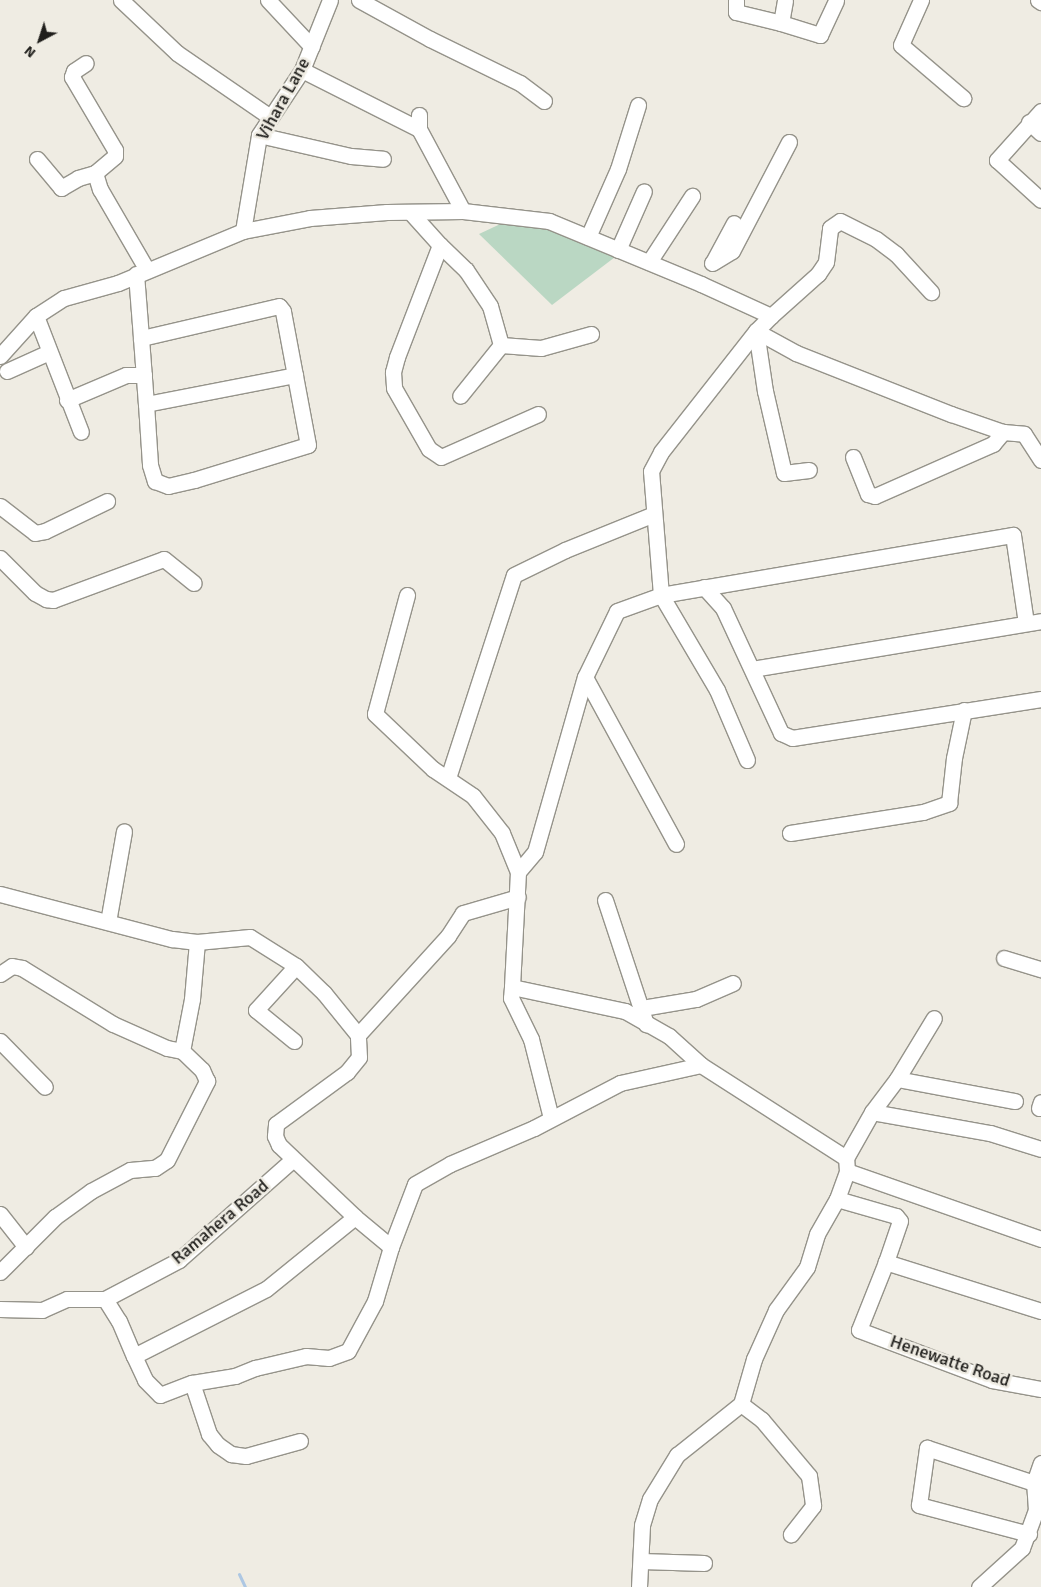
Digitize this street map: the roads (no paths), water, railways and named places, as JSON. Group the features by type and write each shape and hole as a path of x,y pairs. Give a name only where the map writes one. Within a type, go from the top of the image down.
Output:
{"street":[{"path":"121,0 176,53 270,117"},
{"path":"268,0 312,47"},
{"name":"Vihara Lane","path":"243,231 259,135 302,70 330,0"},
{"path":"359,0 430,39 520,83 544,101"},
{"path":"736,0 736,12 820,35 836,0"},
{"path":"781,23 785,0"},
{"path":"921,0 900,46 963,98"},
{"path":"37,159 52,180 61,188 78,178 95,174 115,156 114,150 72,77 74,71 86,64"},
{"path":"302,70 419,122 463,212"},
{"path":"588,237 618,169 638,105"},
{"path":"1041,110 997,160 1041,200"},
{"path":"1029,122 1041,133"},
{"path":"259,135 351,156 382,159"},
{"path":"712,263 732,251 790,142"},
{"path":"95,174 100,189 142,272 141,338 155,481 168,486 308,445 283,311 276,304 141,338"},
{"path":"618,250 644,191"},
{"path":"649,262 692,196"},
{"path":"0,356 36,316 64,298 142,272 243,231 310,218 463,212 549,221 701,284 771,316"},
{"path":"412,214 466,270 490,306 502,345"},
{"path":"747,760 717,690 661,595 651,471 661,452 756,331 818,274 826,262 830,228 840,221 876,239 896,254 932,292"},
{"path":"701,284 734,223"},
{"path":"440,245 393,372 394,388 404,406 429,449 441,457 538,414"},
{"path":"36,316 67,400 82,432"},
{"path":"756,331 796,353 951,414 1003,432 1024,434 1041,460"},
{"path":"756,331 765,391 784,473 809,470"},
{"path":"502,345 541,348 591,334"},
{"path":"460,396 502,345"},
{"path":"7,371 49,352"},
{"path":"67,400 126,375 144,375"},
{"path":"146,404 295,375"},
{"path":"853,457 868,494 875,496 993,444 1003,432"},
{"path":"0,506 35,533 45,531 107,501"},
{"path":"448,778 514,575 565,550 654,514"},
{"path":"518,872 535,852 584,677 617,611 661,595 1012,535 1034,622 752,669"},
{"path":"0,558 35,593 46,599 53,600 164,559 194,582"},
{"path":"704,587 723,608 781,733 792,738 1041,699"},
{"path":"408,595 375,714 434,769 473,796 488,812 502,833 518,872 511,998 531,1039 551,1118"},
{"path":"584,677 676,844"},
{"path":"790,833 923,812 950,803 954,758 964,710"},
{"path":"108,922 124,831"},
{"path":"0,894 172,939 198,942 250,938 296,966 324,993 358,1035 359,1056 347,1072 276,1124 274,1136 293,1159 355,1217 391,1247"},
{"path":"358,1035 448,936 463,912 518,897"},
{"path":"605,900 646,1024"},
{"path":"182,1051 192,999 198,942"},
{"path":"1004,958 1041,969"},
{"path":"0,974 12,966 22,968 113,1024 167,1048 182,1051 202,1070 207,1081 167,1160 155,1168 130,1170 91,1191 55,1216 0,1272"},
{"path":"294,1041 256,1010 296,966"},
{"path":"642,1008 696,999 733,983"},
{"path":"512,986 625,1011 669,1036 701,1065 846,1165 1041,1239"},
{"path":"639,1587 642,1561 642,1525 646,1508 677,1454 741,1404 754,1359 776,1310 807,1267 817,1234 837,1199 846,1165 872,1112 897,1079 934,1018"},
{"path":"0,1041 45,1088"},
{"path":"105,1299 145,1380 160,1396 192,1383 235,1376 255,1368 306,1356 329,1358 348,1351 375,1301 391,1247 415,1184 450,1164 551,1118 620,1083 701,1065"},
{"path":"897,1079 1015,1101"},
{"path":"872,1112 990,1133 1041,1149"},
{"name":"Ramahera Road","path":"0,1309 42,1310 67,1300 105,1299 179,1260 293,1159"},
{"path":"837,1199 896,1216 900,1221 886,1262 1041,1311"},
{"path":"0,1214 26,1247"},
{"path":"134,1356 266,1289 355,1217"},
{"name":"Henewatte Road","path":"886,1262 859,1330 992,1380 1041,1389"},
{"path":"192,1383 209,1434 218,1446 231,1454 246,1456 300,1440"},
{"path":"741,1404 762,1420 809,1476 813,1506 792,1534"},
{"path":"1029,1534 919,1505 927,1448 1034,1484"},
{"path":"979,1587 1012,1559 1029,1534 1036,1510 1034,1484 1041,1463"},
{"path":"642,1561 704,1563"}],"waterway":[{"path":"239,1574 245,1587"}]}
